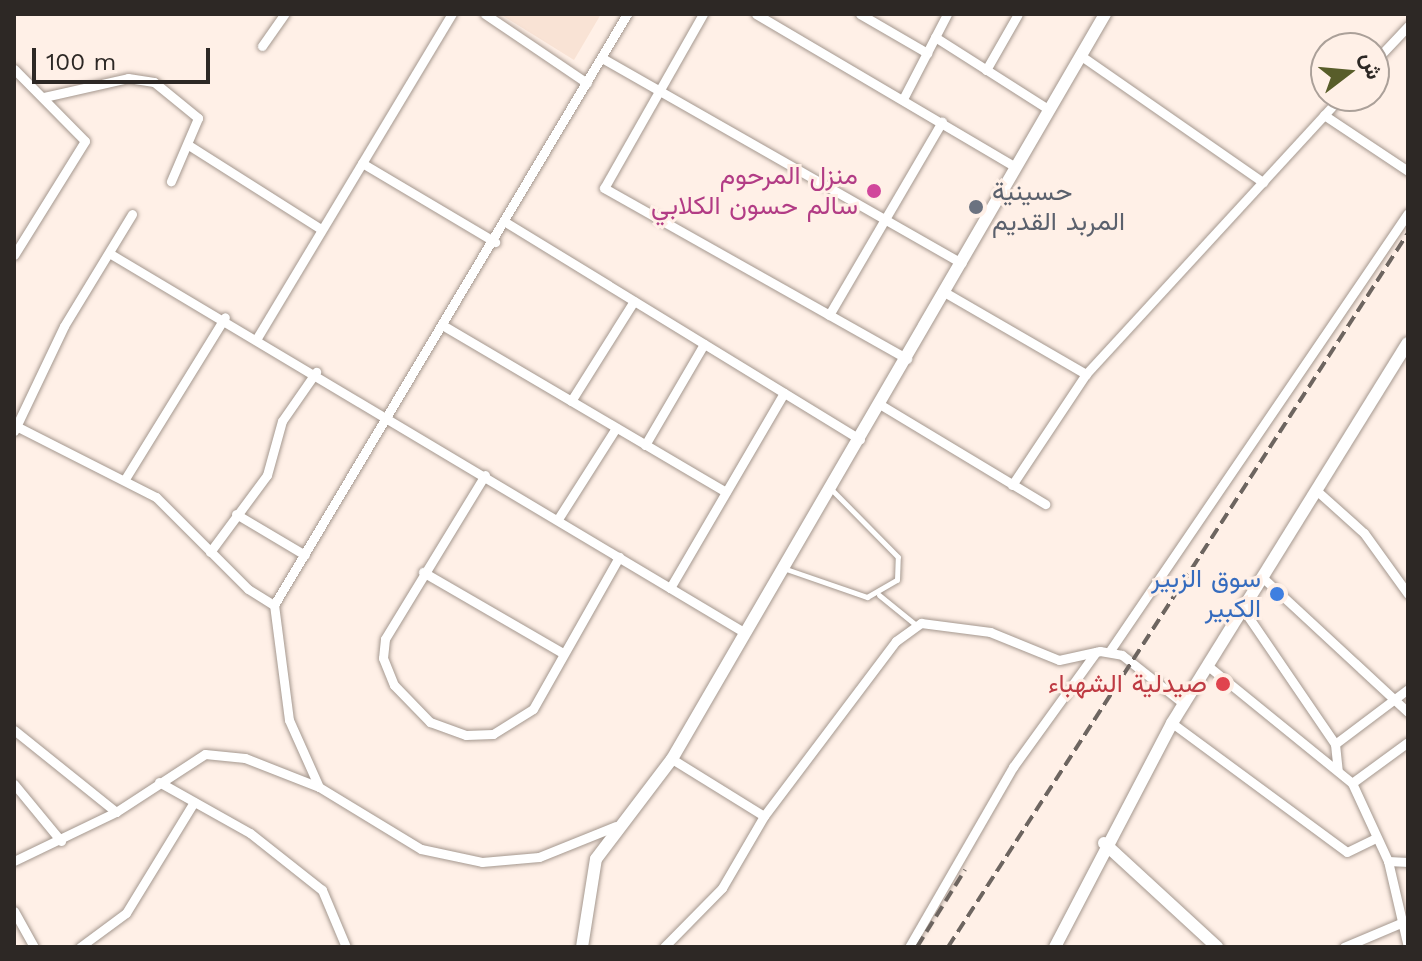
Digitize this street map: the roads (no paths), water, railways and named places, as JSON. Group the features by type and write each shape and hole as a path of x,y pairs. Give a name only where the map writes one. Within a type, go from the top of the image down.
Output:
{"street":[{"path":"262,46 284,14"},
{"path":"257,338 452,14"},
{"path":"485,14 587,83"},
{"path":"319,787 289,720 274,605 507,223 627,14"},
{"path":"703,14 604,188 907,359"},
{"path":"860,14 927,53"},
{"path":"903,99 947,14"},
{"path":"986,70 1018,14"},
{"path":"582,947 596,859 616,826 672,759 742,631 881,405 1014,166 1105,14"},
{"path":"762,16 1014,166"},
{"path":"1390,45 1408,26"},
{"path":"935,37 1048,109"},
{"path":"1080,55 1263,182"},
{"path":"602,58 962,263"},
{"path":"14,69 83,132 84,150 14,255"},
{"path":"44,97 144,78 195,112 199,125 171,181"},
{"path":"1012,485 1086,374 1327,112"},
{"path":"1324,115 1408,171"},
{"path":"829,315 942,122"},
{"path":"190,146 321,229"},
{"path":"362,163 495,242"},
{"path":"1109,652 1408,213"},
{"path":"132,214 15,428 125,479 156,497 210,552 274,605"},
{"path":"507,223 860,439"},
{"path":"109,253 225,317 742,631"},
{"path":"946,293 1086,374"},
{"path":"571,401 634,301"},
{"path":"125,479 225,317"},
{"path":"444,326 726,492"},
{"path":"1055,947 1104,843 1172,723 1408,343"},
{"path":"645,445 704,344"},
{"path":"1398,358 1408,369"},
{"path":"210,552 267,475 282,421 316,372"},
{"path":"670,588 784,393"},
{"path":"881,405 1045,504"},
{"path":"558,519 616,428"},
{"path":"485,475 423,572 385,639 383,658 394,685 430,722 466,735 515,724 533,709 619,557"},
{"path":"1316,490 1364,533 1408,594"},
{"path":"236,514 305,555"},
{"path":"423,572 563,653"},
{"path":"1262,577 1408,712"},
{"path":"1243,609 1335,744 1338,771"},
{"path":"664,947 722,888 764,816 896,641 916,625 990,632 1059,660 1109,652 1184,704"},
{"path":"909,947 1013,767 1096,652"},
{"path":"1208,666 1352,783 1388,861 1407,920 1408,947"},
{"path":"1335,744 1408,689"},
{"path":"1172,723 1347,852 1376,838"},
{"path":"14,730 116,812"},
{"path":"1352,783 1408,742"},
{"path":"14,861 116,812 205,754 245,758 319,787 421,849 482,862 539,857 616,826"},
{"path":"672,759 764,816"},
{"path":"159,782 250,833 322,890 346,947"},
{"path":"14,784 61,841"},
{"path":"80,947 126,913 194,802"},
{"path":"1104,843 1217,947"},
{"path":"1388,861 1408,862"},
{"path":"14,911 34,947"},
{"path":"1344,947 1407,920"}],"lane":[{"path":"830,488 898,557 897,580 879,595"},
{"path":"782,567 836,590 879,595 916,625"}],"railway":[{"path":"948,947 1408,233"},
{"path":"917,947 965,870"}],"place":[{"name":"منزل المرحوم سالم حسون الكلابي","path":"874,191"},
{"name":"حسينية المربد القديم","path":"976,207"},
{"name":"سوق الزبير الكبير","path":"1277,594"},
{"name":"صيدلية الشهباء","path":"1223,684"}]}
